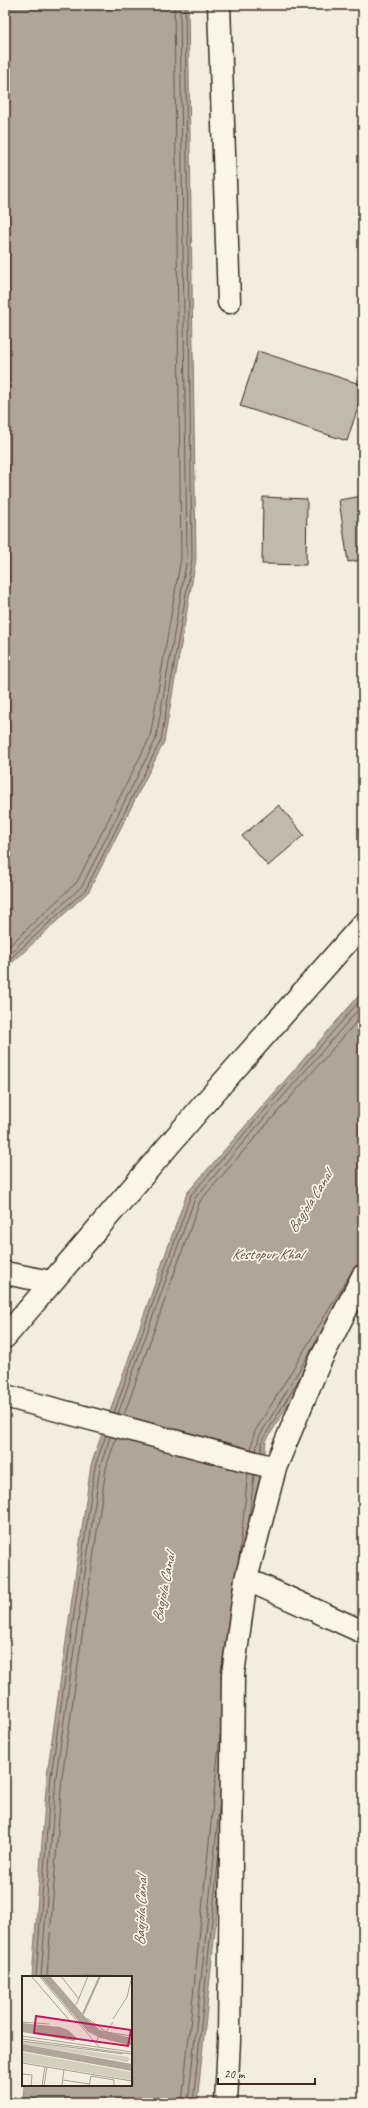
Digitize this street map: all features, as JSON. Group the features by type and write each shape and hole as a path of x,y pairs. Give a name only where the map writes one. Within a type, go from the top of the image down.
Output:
{"street":[{"path":"219,5 229,302"},
{"path":"5,1337 204,1104 363,924"},
{"path":"5,1273 51,1282"},
{"path":"226,2103 229,2040 232,1674 246,1579 275,1468 319,1363 363,1276"},
{"path":"5,1396 275,1468"},
{"path":"246,1579 363,1632"}],"water":[{"path":"5,5 188,5 196,559 164,742 89,891 13,962 5,961"},
{"name":"Kestopur Khal","path":"363,991 363,1281 266,1441 197,2103 23,2103 24,2086 132,2086 132,1976 32,1976 47,1775 91,1465 187,1193"}],"building":[{"path":"258,351 363,385 363,392 347,441 240,406"},
{"path":"363,496 363,560 348,562 339,500"},
{"path":"263,497 307,499 306,565 262,564"},
{"path":"279,805 304,835 268,866 242,836"}],"water label":[{"name":"Bagjola Canal","path":"310,1202"},
{"name":"Bagjola Canal","path":"164,1588"},
{"name":"Bagjola Canal","path":"141,1911"}]}
